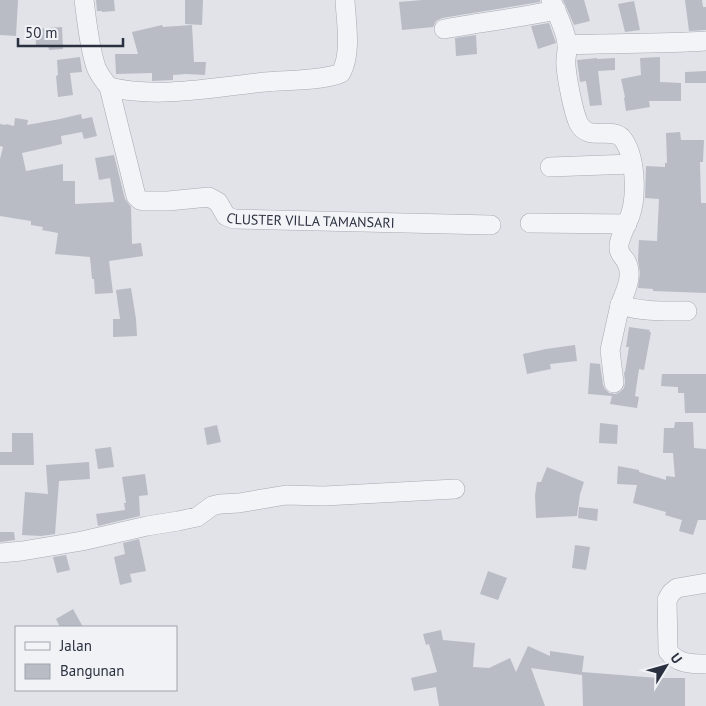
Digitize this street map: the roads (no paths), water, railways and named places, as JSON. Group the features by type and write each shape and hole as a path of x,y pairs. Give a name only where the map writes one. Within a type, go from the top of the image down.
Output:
{"street":[{"name":"CLUSTER VILLA TAMANSARI","path":"84,0 88,32 96,67 109,87 136,196 142,201 168,201 209,197 218,202 226,216 234,219 491,225"},
{"path":"109,87 123,90 148,91 203,90 338,75 341,73 346,60 345,0"},
{"path":"444,29 521,17 554,5 565,34 567,45 566,66 579,124 593,134 615,134 620,136 628,150 634,180 634,200 618,247 627,263 629,282 620,305 610,350 614,383"},
{"path":"567,45 706,41"},
{"path":"550,167 632,164"},
{"path":"530,224 626,224"},
{"path":"620,305 655,312 687,311"},
{"path":"0,553 82,541 147,526 178,522 196,517 212,506 220,504 239,503 286,495 324,496 455,489"},
{"path":"706,583 677,588 667,600 668,651 681,662 706,664"}]}
